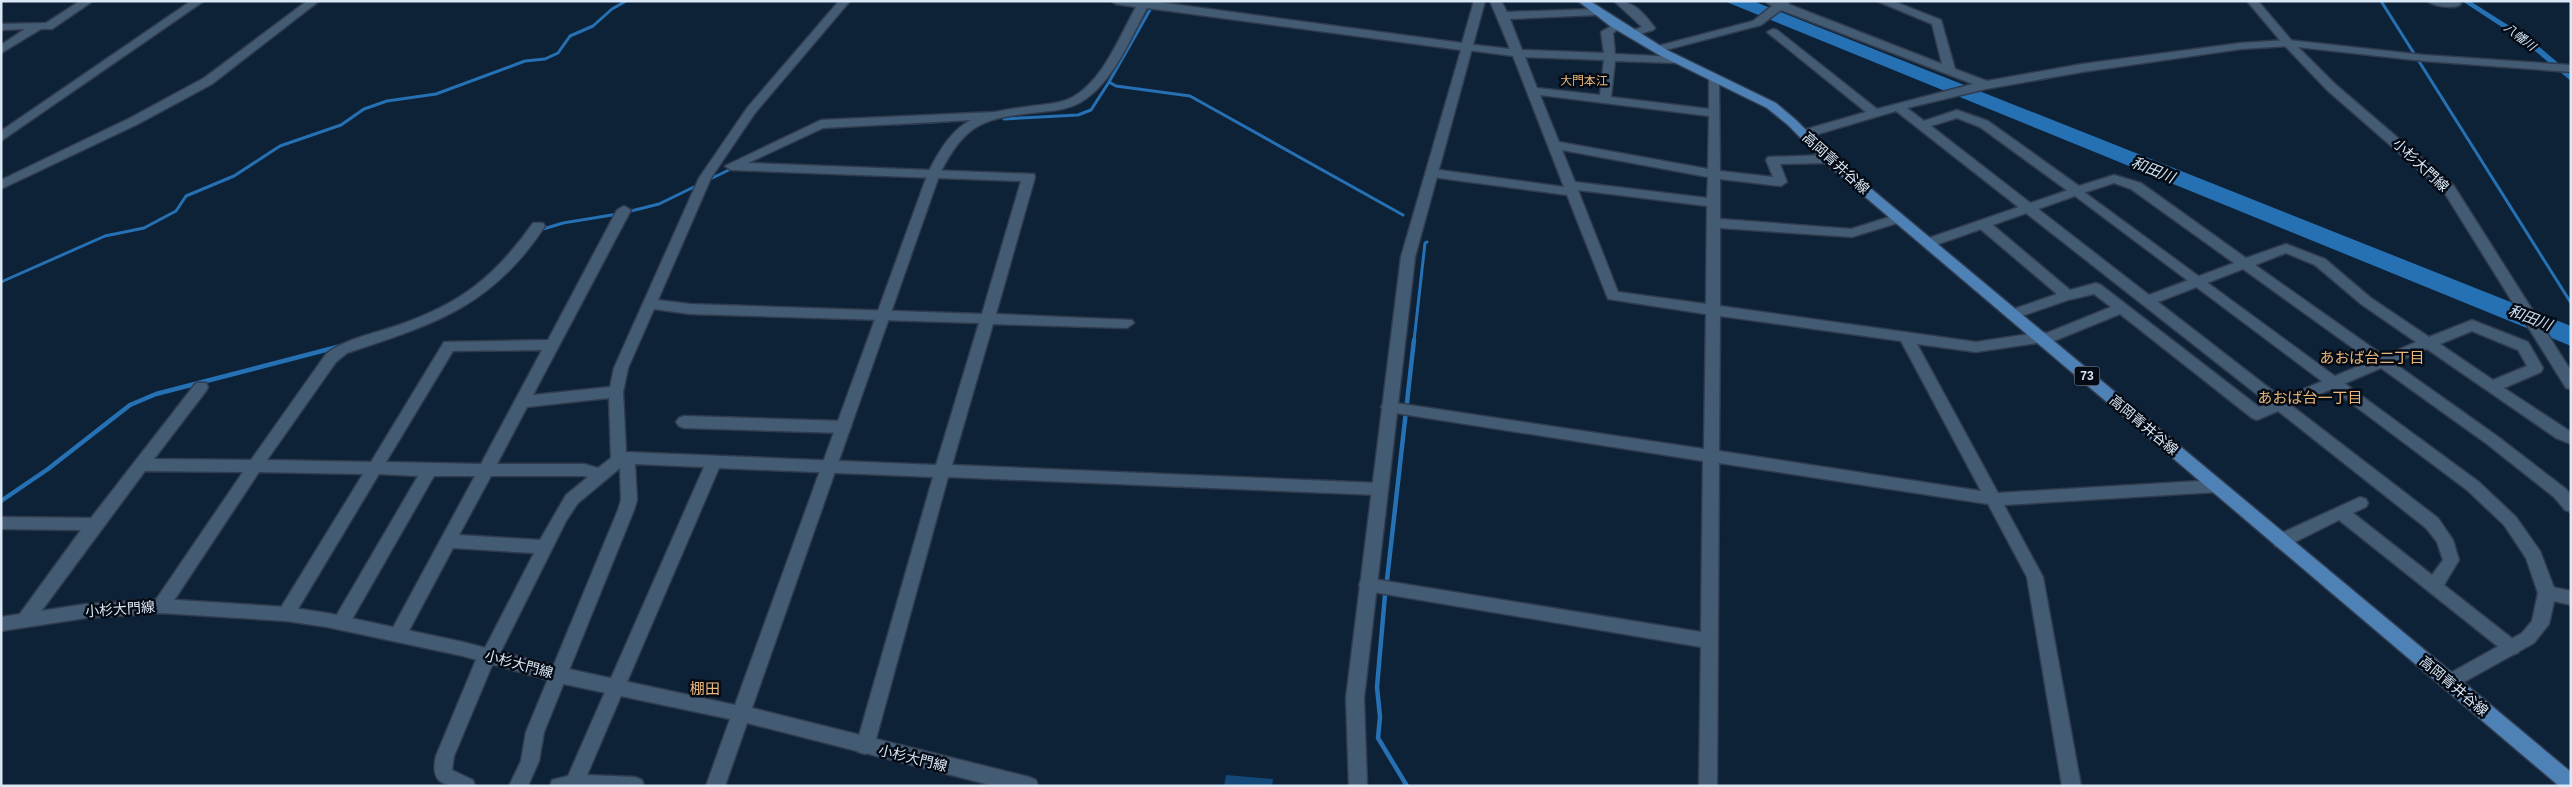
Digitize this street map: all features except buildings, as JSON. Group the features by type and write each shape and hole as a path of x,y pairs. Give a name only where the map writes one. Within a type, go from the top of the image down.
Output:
{"main road":[{"name":"高岡青井谷線","path":"1582,1 1616,26 1658,50 1715,80 1761,100 1779,111 1828,159 2571,784"}],"street":[{"path":"1,27 39,25 48,27 88,1"},
{"path":"1,137 199,1"},
{"path":"1,185 134,121 208,81 314,1"},
{"path":"518,786 530,760 535,732 629,500 616,392 621,368 705,178 751,111 845,1"},
{"path":"1116,1 1144,3 1516,53 1677,60"},
{"path":"1358,786 1355,698 1367,585 1408,257 1480,1"},
{"path":"1495,1 1503,16 1613,296 1981,347 2043,339 2123,308"},
{"path":"1619,1 1636,14 1649,28 1630,34"},
{"path":"1882,1 1937,22 1950,71"},
{"name":"小杉大門線","path":"2252,1 2288,43 2331,87 2398,142 2449,189 2571,384"},
{"path":"2432,1 2455,4"},
{"path":"1658,50 1757,23 1779,2 1986,85"},
{"path":"705,178 821,124 991,115 1067,104 1081,98 1095,87 1144,3"},
{"path":"1503,16 1597,12"},
{"path":"1,50 39,25"},
{"path":"1605,100 1610,57 1607,32 1616,26"},
{"path":"1772,32 1874,113"},
{"path":"1804,134 1897,106 1986,85 2082,68 2241,46 2288,43 2424,58 2571,69"},
{"path":"1708,786 1713,457 1715,80"},
{"path":"1533,91 1715,113"},
{"path":"1897,106 2432,523 2445,540 2451,560 2442,577 2433,584"},
{"path":"1923,125 1957,114 1984,124 2199,281 2473,486 2510,521 2534,556 2547,593 2540,624 2528,638 2449,682"},
{"path":"715,786 934,173 946,146 957,134 971,123 991,115"},
{"path":"1554,145 1714,174 1781,182 1772,160 1828,159"},
{"path":"731,166 1030,177 942,472 865,746"},
{"path":"1432,173 1713,203"},
{"path":"1928,243 2029,210 2114,179 2136,186 2492,440 2560,493 2571,506"},
{"path":"398,635 524,402 624,210"},
{"path":"1713,223 1852,233 1899,218"},
{"path":"1983,224 2067,295"},
{"path":"161,606 255,466 331,358 342,349 431,320 462,305 479,293 508,265 538,226"},
{"path":"2146,301 2286,248 2320,262 2366,301 2561,434 2571,438"},
{"path":"2012,314 2067,295 2075,295 2096,288 2257,414 2472,325 2523,346 2536,368 2492,387"},
{"path":"648,304 699,309 987,320 1127,323"},
{"path":"1906,337 2035,577 2072,786"},
{"path":"286,614 449,346 554,345"},
{"path":"26,620 95,524 201,387"},
{"path":"524,402 616,392"},
{"path":"1389,406 1993,499 2217,486"},
{"path":"684,422 842,427"},
{"path":"466,786 442,774 446,756 489,655 544,547 572,499 623,459 1379,489"},
{"path":"635,786 567,784 614,687 714,462"},
{"path":"141,465 487,471 584,470 601,475"},
{"path":"341,623 429,470"},
{"path":"2281,541 2360,503"},
{"path":"2340,512 2512,648"},
{"path":"1,523 95,524"},
{"path":"449,541 544,547"},
{"path":"1367,585 1710,641"},
{"path":"2547,593 2571,598"},
{"name":"小杉大門線","path":"1,624 86,611 161,606 286,614 341,623 489,655 558,674 742,714 1029,786"}],"shaded area":[{"path":"1226,775 1273,779 1272,786 1224,786"}],"water":[{"name":"和田川","path":"1724,1 1753,1 2571,326 2571,346"},
{"name":"八幡川","path":"2462,1 2470,1 2530,39 2571,74 2571,81 2523,41"}],"waterway":[{"path":"1,282 105,236 144,228 176,211 186,196 234,176 280,146 341,125 364,109 387,101 436,94 525,61 545,59 558,53 570,36 593,26 612,9 626,1"},
{"path":"1109,82 1155,1"},
{"path":"2381,1 2571,303"},
{"path":"1,53 23,39"},
{"path":"1004,119 1078,115 1091,110 1109,82"},
{"path":"1109,82 1116,86 1190,96 1403,215"},
{"path":"896,124 949,121"},
{"path":"706,181 733,168"},
{"path":"627,212 659,204 700,184"},
{"path":"540,230 563,223 618,214"},
{"path":"1414,341 1425,243 1427,242"},
{"path":"1387,580 1414,340"},
{"path":"1,501 48,469 130,405 156,394 341,346"},
{"path":"1385,595 1377,687 1380,717 1378,738 1407,786"}],"district":[{"name":"大門本江","path":"1584,81"},
{"name":"あおば台二丁目","path":"2372,358"},
{"name":"あおば台一丁目","path":"2310,398"},
{"name":"棚田","path":"705,689"}]}
